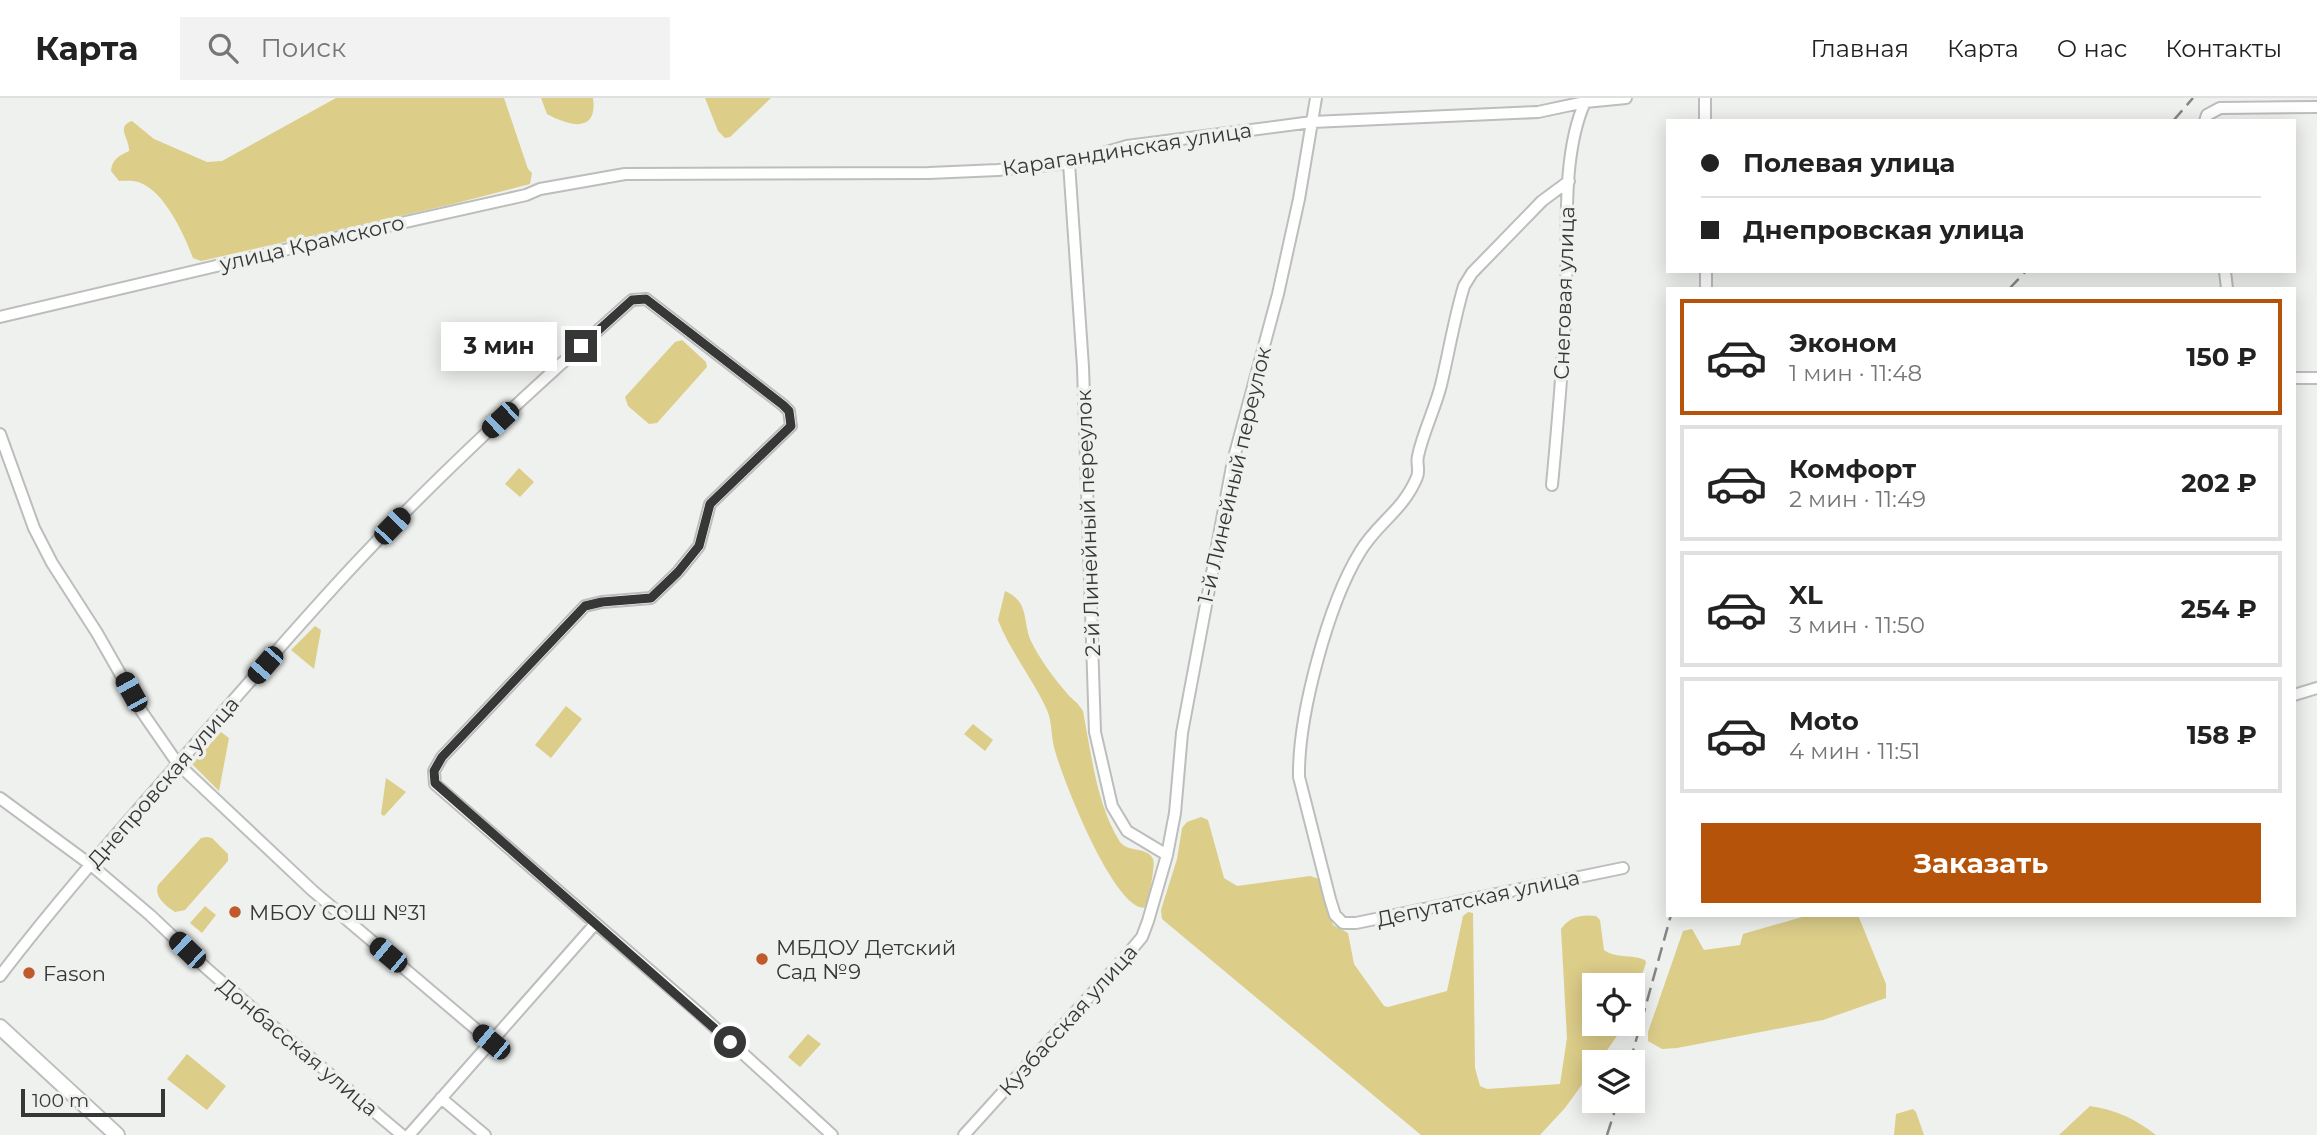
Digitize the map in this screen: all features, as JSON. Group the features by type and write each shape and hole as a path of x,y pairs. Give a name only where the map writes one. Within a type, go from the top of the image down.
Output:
{"main road":[{"path":"0,1027 117,1135"}],"street":[{"name":"1-й Линейный переулок","path":"1167,855 1175,813 1182,733 1233,461 1278,294 1299,199 1316,98"},
{"name":"Карагандинская улица","path":"625,174 929,173 998,170 1069,163 1127,146 1312,122 1538,112 1585,102 1626,98"},
{"path":"1705,98 1705,119"},
{"name":"Снеговая улица","path":"1552,485 1562,371 1569,181 1578,119 1585,102"},
{"path":"2206,118 2220,108 2317,107"},
{"name":"2-й Линейный переулок","path":"1069,163 1083,367 1095,732 1112,806 1128,831 1167,855"},
{"name":"улица Крамского","path":"0,317 352,233 527,195 540,189 625,174"},
{"name":"Депутатская улица","path":"1569,181 1542,201 1472,273 1464,286 1440,387 1417,459 1419,473 1407,497 1393,516 1360,551 1339,593 1319,657 1299,757 1299,777 1335,915 1343,923 1356,923 1623,868"},
{"name":"Днепровская улица","path":"0,976 178,764 357,562 463,454 632,300 646,299 789,411 791,426 710,504 699,546 678,572 651,598 585,606 442,757 434,771 435,783 595,924"},
{"path":"2296,378 2317,378"},
{"path":"0,433 34,528 52,563 97,633 142,712 178,764 313,891 491,1042"},
{"path":"2296,694 2317,688"},
{"name":"Донбасская улица","path":"0,798 91,865 275,1028 402,1135"},
{"name":"Кузбасская улица","path":"964,1135 1142,937 1167,855"},
{"path":"409,1135 595,924 700,1014 832,1135"},
{"path":"441,1098 485,1135"}],"shaded area":[{"path":"336,98 504,98 528,169 532,173 530,184 201,261 193,258 179,226 166,205 150,188 141,183 119,181 111,171 114,161 129,151 124,127 132,121 154,139 207,162 222,161"},
{"path":"541,98 593,98 591,117 580,124 564,122 547,114"},
{"path":"705,98 771,98 730,137 725,138 718,131"},
{"path":"682,340 706,362 707,367 657,423 649,424 628,406 625,397 675,342"},
{"path":"519,468 534,482 520,497 505,484"},
{"path":"1005,591 1013,595 1022,606 1028,634 1042,661 1083,711 1100,796 1112,828 1123,845 1146,852 1153,859 1148,907 1135,905 1121,891 1106,869 1078,812 1058,762 1047,710 998,620"},
{"path":"315,626 321,630 314,669 291,650"},
{"path":"566,706 582,719 551,758 535,745"},
{"path":"973,724 993,740 985,751 964,734"},
{"path":"221,732 229,738 219,791 192,764"},
{"path":"386,778 406,792 384,816 381,814"},
{"path":"1201,817 1208,820 1224,878 1237,886 1310,876 1319,879 1333,925 1348,933 1354,964 1384,1006 1447,991 1463,916 1468,912 1473,913 1475,1068 1480,1086 1487,1089 1560,1084 1567,1038 1561,929 1568,922 1576,917 1596,916 1600,920 1604,950 1614,955 1645,960 1646,963 1642,973 1582,973 1582,1036 1617,1036 1607,1050 1582,1050 1582,1085 1540,1135 1421,1135 1162,919 1161,910 1177,859 1182,828 1187,822"},
{"path":"201,838 212,838 228,854 228,861 185,910 175,912 159,897 158,885"},
{"path":"205,906 216,915 202,933 190,923"},
{"path":"1802,917 1859,917 1886,984 1886,998 1823,1020 1677,1048 1662,1049 1648,1041 1648,1032 1683,931 1692,929 1704,950 1740,945 1743,934"},
{"path":"808,1034 821,1044 800,1067 788,1057"},
{"path":"187,1054 226,1086 207,1110 167,1079"},
{"path":"2090,1106 2125,1116 2156,1135 2059,1135"},
{"path":"1913,1109 1924,1135 1894,1135 1896,1114"}],"railway":[{"path":"2175,119 2193,98"},
{"path":"2011,287 2024,273"},
{"path":"1633,1050 1670,917"},
{"path":"1607,1135 1614,1113"}],"place":[{"name":"МБОУ СОШ №31","path":"235,912"},
{"name":"МБДОУ Детский Сад №9","path":"762,959"},
{"name":"Fason","path":"29,973"}],"route":[{"path":"581,346 632,300 646,299 783,405 789,411 791,426 710,504 699,546 678,572 651,598 585,606 442,757 434,771 435,783 730,1042"}]}
